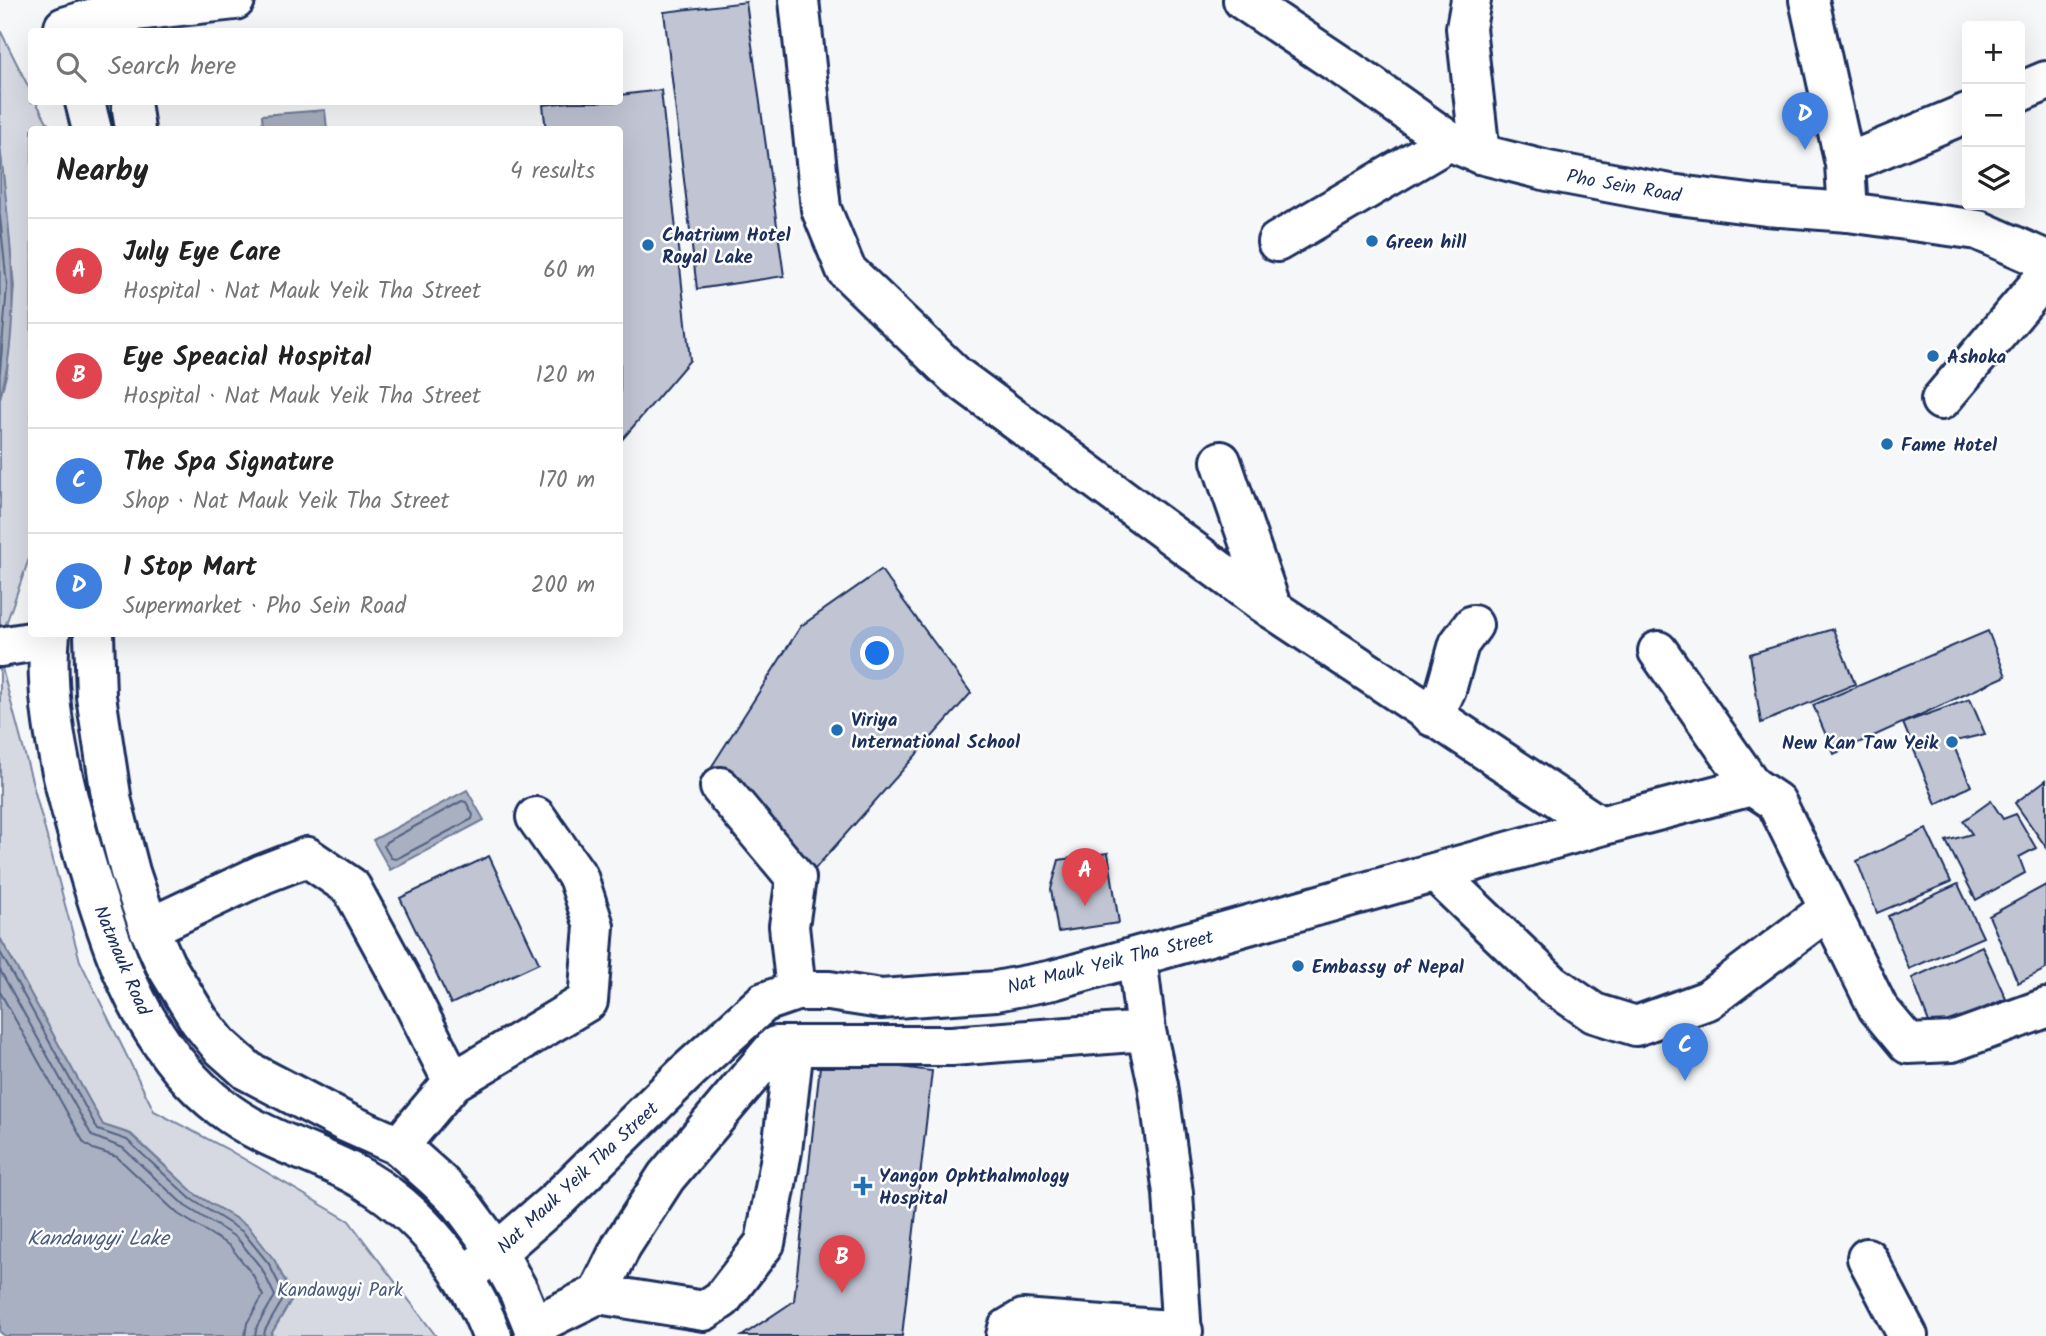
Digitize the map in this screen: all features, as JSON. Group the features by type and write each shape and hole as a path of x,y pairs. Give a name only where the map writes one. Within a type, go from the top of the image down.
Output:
{"street":[{"path":"60,19 235,0"},
{"path":"799,0 821,209 846,270 956,376 1272,609 1600,826"},
{"path":"1277,242 1465,147 1466,28 1471,0"},
{"path":"1809,0 1845,164 1849,212"},
{"name":"Pho Sein Road","path":"1254,3 1465,147 1548,171 1670,194 1766,206 1849,212 1978,230 2046,260"},
{"path":"2025,90 2046,81"},
{"path":"86,105 91,126"},
{"path":"131,105 134,126"},
{"path":"1845,164 1962,115"},
{"path":"1941,400 2046,276"},
{"path":"1221,461 1272,609"},
{"path":"1433,717 1446,690 1459,644 1473,625"},
{"path":"0,647 45,637"},
{"name":"Natmauk Road","path":"49,637 51,699 63,778 77,835 109,936 144,1015 183,1072 221,1108 253,1128 374,1184 426,1230 463,1276 492,1336"},
{"name":"Natmauk Road","path":"94,637 96,696 112,802 130,872 149,928 165,964 199,1020 220,1046 248,1071 345,1122 398,1146 460,1202 497,1252 519,1292 535,1331"},
{"path":"1658,652 1752,786 1776,802 1878,1008 1908,1044 1952,1042 2046,1008"},
{"name":"Nat Mauk Yeik Tha Street","path":"463,1276 497,1252 559,1198 689,1070 764,1002 796,991 829,991 881,999 996,990 1053,980 1600,826 1752,786"},
{"path":"720,787 796,878 789,926 796,991"},
{"path":"398,1146 453,1082 588,1001 594,926 578,877 536,817"},
{"path":"149,928 263,874 307,857 351,887 453,1082"},
{"path":"1436,873 1552,984 1594,1013 1636,1027 1708,1000 1829,909"},
{"path":"1006,1336 1008,1328 1023,1319 1183,1333 1173,1193 1158,1084 1146,1031 1138,957"},
{"path":"535,1331 598,1294 622,1245 666,1177 776,1046 952,1046 1146,1031"},
{"path":"598,1294 704,1311 722,1299 765,1243 782,1151 794,1046"},
{"path":"1867,1258 1908,1336"}],"green space":[{"path":"0,30 28,86 28,105 38,105 49,126 28,126 28,562 0,641 0,398 7,372 14,286 0,146"},
{"name":"Kandawgyi Park","path":"0,661 80,961 154,1111 227,1149 349,1221 436,1336 270,1336 293,1297 248,1226 195,1194 131,1134 103,1125 0,938"}],"water":[{"path":"325,110 327,126 263,126 262,115"},
{"path":"0,146 10,241 12,304 11,336 0,398"},
{"path":"467,790 484,820 390,870 373,840"},
{"name":"Kandawgyi Lake","path":"0,938 103,1125 130,1134 195,1194 248,1226 275,1261 293,1297 270,1336 5,1336 0,1332"}],"building":[{"path":"746,2 784,276 697,289 664,12"},
{"name":"Chatrium Hotel Royal Lake","path":"661,90 690,360 623,438 623,126 546,126 543,105 623,105 623,95"},
{"name":"Viriya International School","path":"881,570 971,693 813,871 712,766 801,626"},
{"path":"1833,629 1855,684 1761,723 1750,654"},
{"path":"1988,631 2006,676 1834,754 1813,705"},
{"path":"1970,699 1985,734 1952,742 1971,786 1936,804 1903,723"},
{"path":"2046,780 2046,847 2015,803"},
{"path":"1991,801 2003,819 2016,814 2036,848 2019,857 2025,873 1976,900 1946,841 1972,834 1963,821"},
{"path":"1926,829 1951,882 1877,913 1857,861"},
{"path":"1108,853 1119,923 1058,932 1051,889 1059,860"},
{"path":"489,856 539,963 451,1004 400,898"},
{"path":"1958,884 1983,937 1909,969 1888,916"},
{"path":"2046,885 2046,969 2018,983 1989,916"},
{"path":"1982,946 2006,999 1932,1030 1912,978"},
{"name":"Yangon Ophthalmology Hospital","path":"821,1057 932,1071 902,1336 742,1336 794,1301"}],"place":[{"name":"1 Stop Mart","path":"1805,150"},
{"name":"Green hill","path":"1372,241"},
{"name":"Chatrium Hotel Royal Lake","path":"648,245"},
{"name":"Ashoka","path":"1933,356"},
{"name":"Fame Hotel","path":"1887,444"},
{"name":"Viriya International School","path":"837,730"},
{"name":"New Kan Taw Yeik","path":"1952,742"},
{"name":"July Eye Care","path":"1085,906"},
{"name":"Embassy of Nepal","path":"1298,966"},
{"name":"The Spa Signature","path":"1685,1081"},
{"name":"Yangon Ophthalmology Hospital","path":"863,1186"},
{"name":"Eye Speacial Hospital","path":"842,1293"}]}
